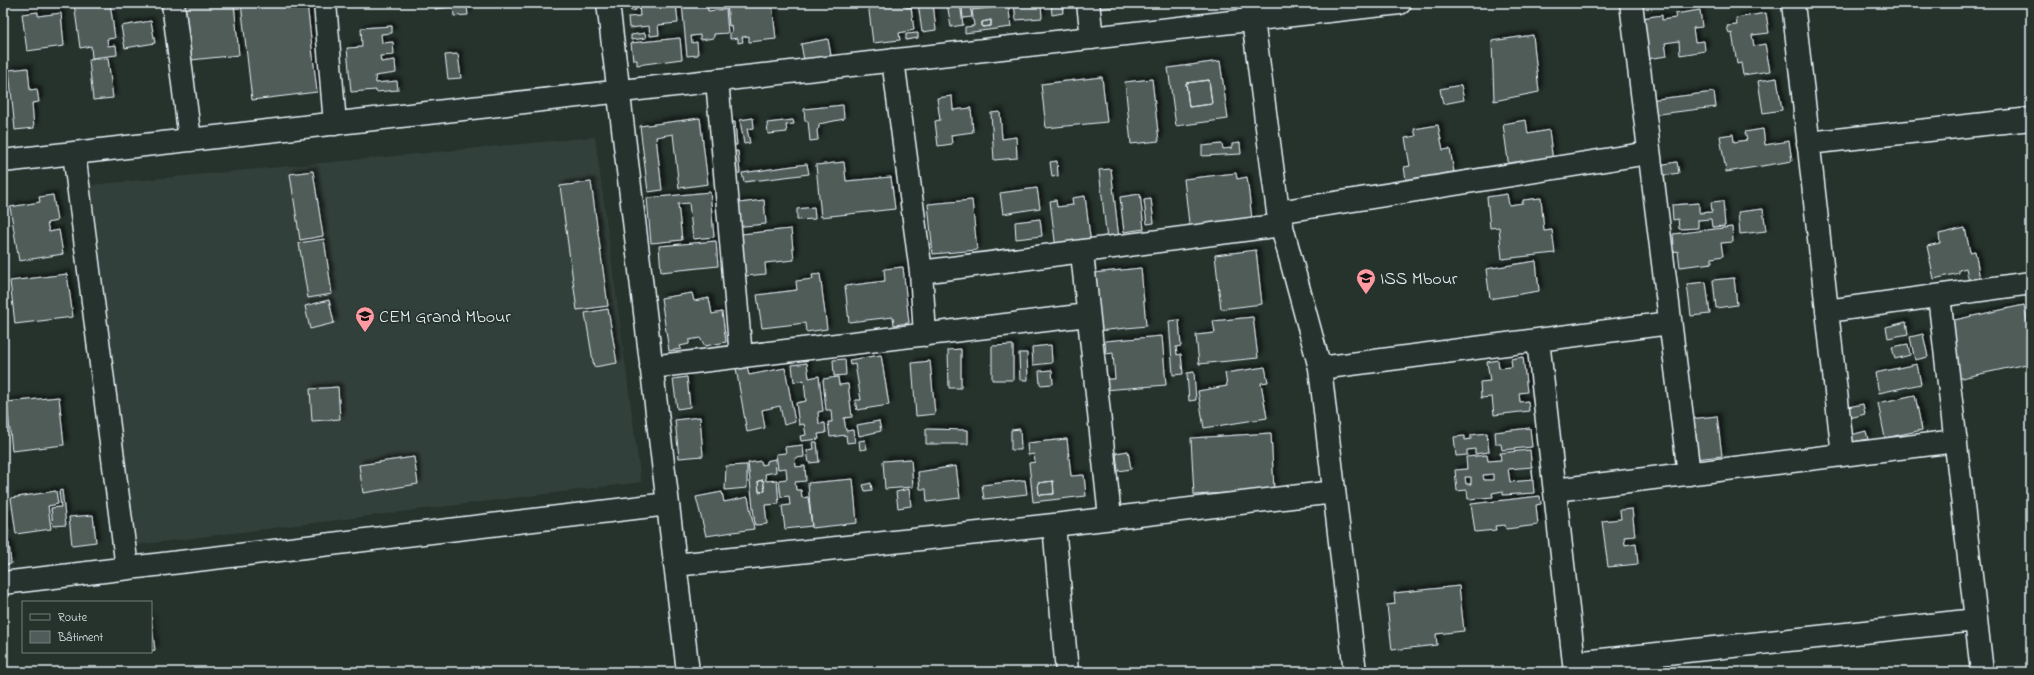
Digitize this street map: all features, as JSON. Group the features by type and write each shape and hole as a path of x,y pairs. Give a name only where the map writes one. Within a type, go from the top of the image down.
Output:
{"street":[{"path":"173,3 190,140"},
{"path":"325,3 336,124"},
{"path":"608,3 688,672"},
{"path":"1088,3 1092,38"},
{"path":"3,161 1092,38 1253,11 1400,3"},
{"path":"1631,3 1689,474"},
{"path":"1793,3 1843,455"},
{"path":"1253,11 1280,219 1320,368 1355,672"},
{"path":"893,60 921,272 924,335"},
{"path":"717,80 741,357"},
{"path":"1808,143 2031,119"},
{"path":"74,153 127,568"},
{"path":"921,272 1082,253 1649,153"},
{"path":"1082,253 1110,517"},
{"path":"1827,311 2031,283"},
{"path":"1939,296 1982,672"},
{"path":"651,367 1088,315"},
{"path":"1320,368 1670,323"},
{"path":"1538,340 1575,668 1976,620"},
{"path":"1555,490 1956,441"},
{"path":"675,565 1054,525 1110,517 1334,492"},
{"path":"3,583 668,504"},
{"path":"1054,525 1067,672"}],"shaded area":[{"name":"CEM Grand Mbour","path":"595,137 641,482 136,545 91,185"}],"building":[{"path":"74,3 110,3 115,38 107,39 108,46 116,45 117,55 92,58 91,46 80,48"},
{"path":"185,3 234,3 239,55 191,60"},
{"path":"241,3 307,3 317,92 252,100"},
{"path":"434,3 480,3 480,5 467,6 468,15 454,16 453,7 435,9"},
{"path":"539,3 570,3 539,7"},
{"path":"629,3 635,3 636,10 631,11"},
{"path":"639,3 656,3 656,8 665,8 665,3 676,3 678,23 658,25 659,35 650,36 649,26 629,28 628,17 640,16"},
{"path":"682,3 707,3 708,11 726,9 728,33 714,34 714,38 700,40 700,35 691,36 692,43 697,42 698,55 687,56"},
{"path":"727,3 772,3 776,39 749,42 749,36 742,37 743,42 738,43 738,38 730,39 730,33 732,32 731,25 729,26"},
{"path":"868,3 906,3 907,8 911,7 914,30 899,33 900,40 873,43"},
{"path":"918,3 933,3 936,30 922,32"},
{"path":"947,3 960,3 963,25 951,27"},
{"path":"971,3 996,3 996,4 972,8"},
{"path":"998,3 1008,3 1011,27 965,33 965,27 974,26 972,10 998,7","holes":["991,20 991,26 982,27 982,22"]},
{"path":"1014,3 1041,3 1042,18 1016,20"},
{"path":"1051,3 1062,3 1063,13 1052,15"},
{"path":"1096,3 1114,3 1114,7 1096,9"},
{"path":"970,6 972,17 963,18 962,7"},
{"path":"1700,10 1702,27 1693,28 1695,42 1704,41 1705,51 1680,55 1679,41 1665,43 1667,56 1640,60 1635,19 1662,15 1662,20 1676,18 1675,14"},
{"path":"38,12 38,16 61,13 64,46 27,51 22,14"},
{"path":"1766,13 1769,33 1752,35 1754,46 1765,44 1770,71 1743,75 1741,63 1737,64 1732,33 1729,34 1727,26 1737,25 1736,18"},
{"path":"991,20 991,26 982,27 982,22"},
{"path":"151,21 155,43 125,48 121,26"},
{"path":"392,26 392,33 381,34 382,43 393,42 394,55 380,56 381,62 395,60 396,73 375,76 376,83 397,81 398,90 351,92 347,48 362,47 361,28"},
{"path":"645,33 646,38 631,40 631,35"},
{"path":"918,33 918,38 906,40 906,34"},
{"path":"1533,35 1539,92 1494,101 1492,41"},
{"path":"680,38 682,59 637,65 637,60 633,60 631,43"},
{"path":"828,39 832,61 805,66 801,44"},
{"path":"458,54 461,78 448,79 445,55"},
{"path":"108,58 113,98 93,100 89,60"},
{"path":"1220,61 1228,119 1176,126 1168,68","holes":["1209,80 1212,104 1189,107 1186,83"]},
{"path":"28,68 30,90 37,89 39,102 32,103 34,128 15,130 9,70"},
{"path":"1102,77 1107,122 1046,128 1041,84"},
{"path":"1777,78 1782,110 1763,113 1758,81"},
{"path":"1152,79 1159,141 1131,144 1125,82"},
{"path":"1209,80 1212,104 1189,107 1186,83"},
{"path":"1461,85 1464,100 1443,104 1440,89"},
{"path":"1714,92 1716,107 1651,115 1649,100"},
{"path":"952,96 953,110 971,108 973,132 951,135 952,144 938,146 935,121 940,120 937,98"},
{"path":"843,105 844,119 819,124 819,128 817,130 818,140 810,141 808,121 805,121 804,109"},
{"path":"1000,112 1002,139 1016,137 1017,158 994,160 991,113"},
{"path":"700,118 708,184 679,188 673,134 656,137 662,190 648,192 640,126"},
{"path":"753,118 754,128 747,129 750,143 744,144 740,120"},
{"path":"793,120 794,124 786,125 787,132 768,134 767,123"},
{"path":"1526,120 1528,134 1549,130 1553,162 1509,168 1503,124"},
{"path":"735,122 737,145 733,145 733,152 738,151 740,173 729,175 723,123"},
{"path":"1438,125 1443,150 1450,149 1454,172 1425,177 1426,183 1407,186 1404,167 1410,166 1405,138 1416,136 1414,129"},
{"path":"1763,129 1765,145 1789,141 1792,161 1726,172 1720,136 1733,134 1734,142 1747,140 1745,132"},
{"path":"1240,143 1241,154 1202,156 1202,146 1222,144 1223,149 1232,148 1232,144"},
{"path":"2031,143 2031,166 2026,144"},
{"path":"1057,161 1058,176 1052,177 1050,162"},
{"path":"844,162 846,181 891,177 895,209 821,217 816,165"},
{"path":"1677,162 1679,173 1659,176 1658,165"},
{"path":"807,164 809,174 744,182 742,173"},
{"path":"1111,169 1119,239 1107,240 1099,170"},
{"path":"313,171 323,236 300,240 290,174"},
{"path":"1236,173 1237,179 1247,177 1252,219 1190,232 1184,179"},
{"path":"591,182 608,306 577,310 560,186"},
{"path":"1037,188 1040,208 1003,214 1000,193"},
{"path":"710,192 714,237 693,239 689,203 678,204 682,240 651,243 647,198"},
{"path":"1140,194 1144,229 1124,232 1120,197"},
{"path":"1507,194 1509,205 1523,203 1523,200 1541,198 1544,231 1552,230 1555,253 1502,259 1499,227 1490,228 1487,197"},
{"path":"53,195 57,221 47,223 49,232 59,230 63,254 19,261 10,207 40,202 39,197"},
{"path":"1085,196 1091,245 1056,249 1050,201 1056,200 1057,207 1073,205 1072,198"},
{"path":"1151,199 1154,223 1147,224 1144,200"},
{"path":"764,200 766,224 733,227 731,204"},
{"path":"972,200 977,250 933,254 928,204"},
{"path":"1723,201 1725,226 1712,227 1711,219 1698,220 1698,228 1679,229 1678,219 1673,220 1672,205 1699,203 1699,213 1712,212 1711,202"},
{"path":"814,207 815,219 797,220 797,209"},
{"path":"1763,209 1766,231 1740,234 1738,212"},
{"path":"1040,219 1042,236 1016,239 1015,222"},
{"path":"1732,227 1733,242 1721,243 1723,256 1712,258 1712,263 1680,267 1678,251 1668,253 1667,245 1674,244 1673,234"},
{"path":"1965,228 1970,252 1975,251 1980,279 1969,282 1966,268 1959,270 1959,273 1934,279 1927,246 1940,243 1939,234"},
{"path":"791,229 794,260 765,263 766,274 745,276 741,234"},
{"path":"324,239 332,294 308,298 299,243"},
{"path":"716,241 718,266 661,272 659,246"},
{"path":"1256,250 1262,304 1221,309 1215,255"},
{"path":"1536,261 1539,291 1490,299 1486,269"},
{"path":"903,267 909,323 894,325 893,317 849,322 845,286 885,281 884,269"},
{"path":"1141,268 1146,326 1098,331 1093,273"},
{"path":"67,274 73,317 15,324 10,281"},
{"path":"820,274 827,329 806,332 805,323 762,328 757,295 797,290 796,281 813,279 812,275"},
{"path":"1734,278 1737,305 1716,308 1713,280"},
{"path":"1706,282 1710,314 1691,316 1687,284"},
{"path":"692,293 694,301 709,298 712,314 722,312 726,342 705,346 700,338 689,340 689,344 680,346 681,349 669,351 661,298"},
{"path":"329,300 334,323 310,329 305,306"},
{"path":"2024,305 2031,340 2031,363 1957,379 1945,322"},
{"path":"608,309 617,363 594,367 585,313"},
{"path":"1253,317 1258,358 1199,364 1196,335 1215,333 1213,321"},
{"path":"1179,320 1181,346 1176,347 1177,355 1181,354 1183,374 1173,375 1169,321"},
{"path":"1906,322 1908,334 1888,338 1886,327"},
{"path":"1923,334 1928,357 1915,360 1910,337"},
{"path":"1162,336 1166,385 1104,390 1104,379 1115,379 1113,353 1106,354 1105,341"},
{"path":"1908,344 1910,355 1895,359 1892,347"},
{"path":"1013,345 1013,380 992,380 992,346"},
{"path":"1051,345 1052,363 1033,365 1032,347"},
{"path":"961,349 961,388 949,388 948,350"},
{"path":"1019,353 1027,353 1028,380 1020,380"},
{"path":"881,355 889,405 857,410 855,400 861,400 855,364 850,365 849,360"},
{"path":"1523,357 1527,392 1519,393 1520,402 1528,401 1529,411 1494,415 1492,397 1481,398 1480,382 1490,381 1487,362 1498,360 1499,368 1512,367 1511,359"},
{"path":"845,359 846,375 834,376 833,360"},
{"path":"930,361 935,414 916,416 912,363"},
{"path":"807,363 809,378 819,376 823,411 818,412 819,424 825,423 826,433 818,434 819,439 801,441 800,436 806,435 804,424 799,425 796,403 806,401 804,380 794,382 792,365"},
{"path":"1917,364 1921,384 1879,393 1875,373"},
{"path":"747,366 749,375 785,368 795,422 784,425 780,406 762,410 765,428 747,432 736,368"},
{"path":"1265,367 1268,382 1261,383 1267,418 1204,428 1198,391 1227,386 1225,373"},
{"path":"1052,370 1053,384 1040,385 1039,371"},
{"path":"1194,372 1196,400 1189,401 1187,373"},
{"path":"687,377 690,407 677,409 673,379"},
{"path":"838,377 839,385 848,384 852,417 844,418 846,431 853,430 855,442 847,443 846,435 830,437 828,422 832,422 831,410 826,410 823,379"},
{"path":"338,387 340,419 312,421 310,389"},
{"path":"1915,395 1922,430 1885,438 1878,403"},
{"path":"59,397 64,445 12,451 7,402"},
{"path":"1863,404 1865,414 1850,418 1848,407"},
{"path":"1717,416 1722,456 1695,459 1690,419"},
{"path":"700,417 703,456 679,458 675,420"},
{"path":"879,421 881,431 859,436 857,425"},
{"path":"1530,428 1532,447 1502,450 1501,444 1496,444 1495,432"},
{"path":"926,429 968,430 968,444 926,444"},
{"path":"1020,429 1021,450 1011,450 1011,430"},
{"path":"1866,431 1868,439 1853,442 1851,435"},
{"path":"1271,433 1274,490 1194,495 1191,438"},
{"path":"1487,433 1489,452 1475,454 1475,449 1467,450 1467,455 1456,456 1454,437 1465,436 1465,440 1471,439 1471,435"},
{"path":"1067,439 1071,476 1084,475 1086,496 1033,502 1029,463 1035,462 1034,454 1028,455 1027,443","holes":["1053,481 1054,494 1039,495 1038,483"]},
{"path":"865,440 867,449 860,450 859,441"},
{"path":"813,442 817,442 819,462 809,463 807,450 814,449"},
{"path":"803,445 804,457 795,458 796,467 805,466 806,481 795,482 796,490 801,490 802,498 808,497 812,526 785,529 782,506 790,505 789,496 781,497 779,480 787,479 786,468 778,469 776,454 786,453 785,447"},
{"path":"1530,450 1534,493 1503,495 1503,491 1492,493 1493,497 1468,499 1467,490 1457,491 1455,470 1467,469 1466,457 1487,455 1488,461 1501,460 1500,453"},
{"path":"1128,451 1131,469 1118,471 1116,453"},
{"path":"414,457 418,484 363,493 359,465"},
{"path":"775,459 776,472 765,474 766,481 777,480 779,504 765,505 767,524 755,525 748,463 761,461 762,465 766,464 766,461","holes":["763,480 765,491 759,492 758,481"]},
{"path":"911,459 913,487 885,489 883,461"},
{"path":"747,465 747,488 725,490 726,466"},
{"path":"956,466 960,498 927,502 926,489 920,489 918,472"},
{"path":"1532,467 1533,480 1510,482 1508,469"},
{"path":"1493,474 1493,480 1484,480 1483,475"},
{"path":"1465,477 1471,477 1471,484 1466,484"},
{"path":"853,479 857,523 812,528 808,483"},
{"path":"763,480 765,491 759,492 758,481"},
{"path":"1025,480 1027,494 984,499 982,485"},
{"path":"1053,481 1054,494 1039,495 1038,483"},
{"path":"871,483 872,490 865,491 863,485"},
{"path":"909,489 911,506 898,508 896,492"},
{"path":"62,490 66,525 53,526 51,508 61,507 59,491"},
{"path":"56,491 58,504 48,506 51,529 16,534 11,498"},
{"path":"722,492 724,502 748,497 754,529 706,536 696,497"},
{"path":"1540,496 1541,504 1536,505 1538,525 1506,529 1505,525 1495,526 1496,530 1475,532 1471,504"},
{"path":"1632,509 1635,536 1624,537 1625,545 1636,543 1638,564 1608,567 1602,521 1621,519 1620,510"},
{"path":"3,513 6,513 8,532 3,533"},
{"path":"93,515 96,542 72,545 69,517"},
{"path":"9,543 11,564 3,565 3,544"},
{"path":"1459,586 1464,631 1436,634 1437,645 1392,650 1387,605 1395,604 1394,593"},
{"path":"152,625 155,650 152,651"}],"place":[{"name":"ISS Mbour","path":"1366,295"},
{"name":"CEM Grand Mbour","path":"365,333"}]}
